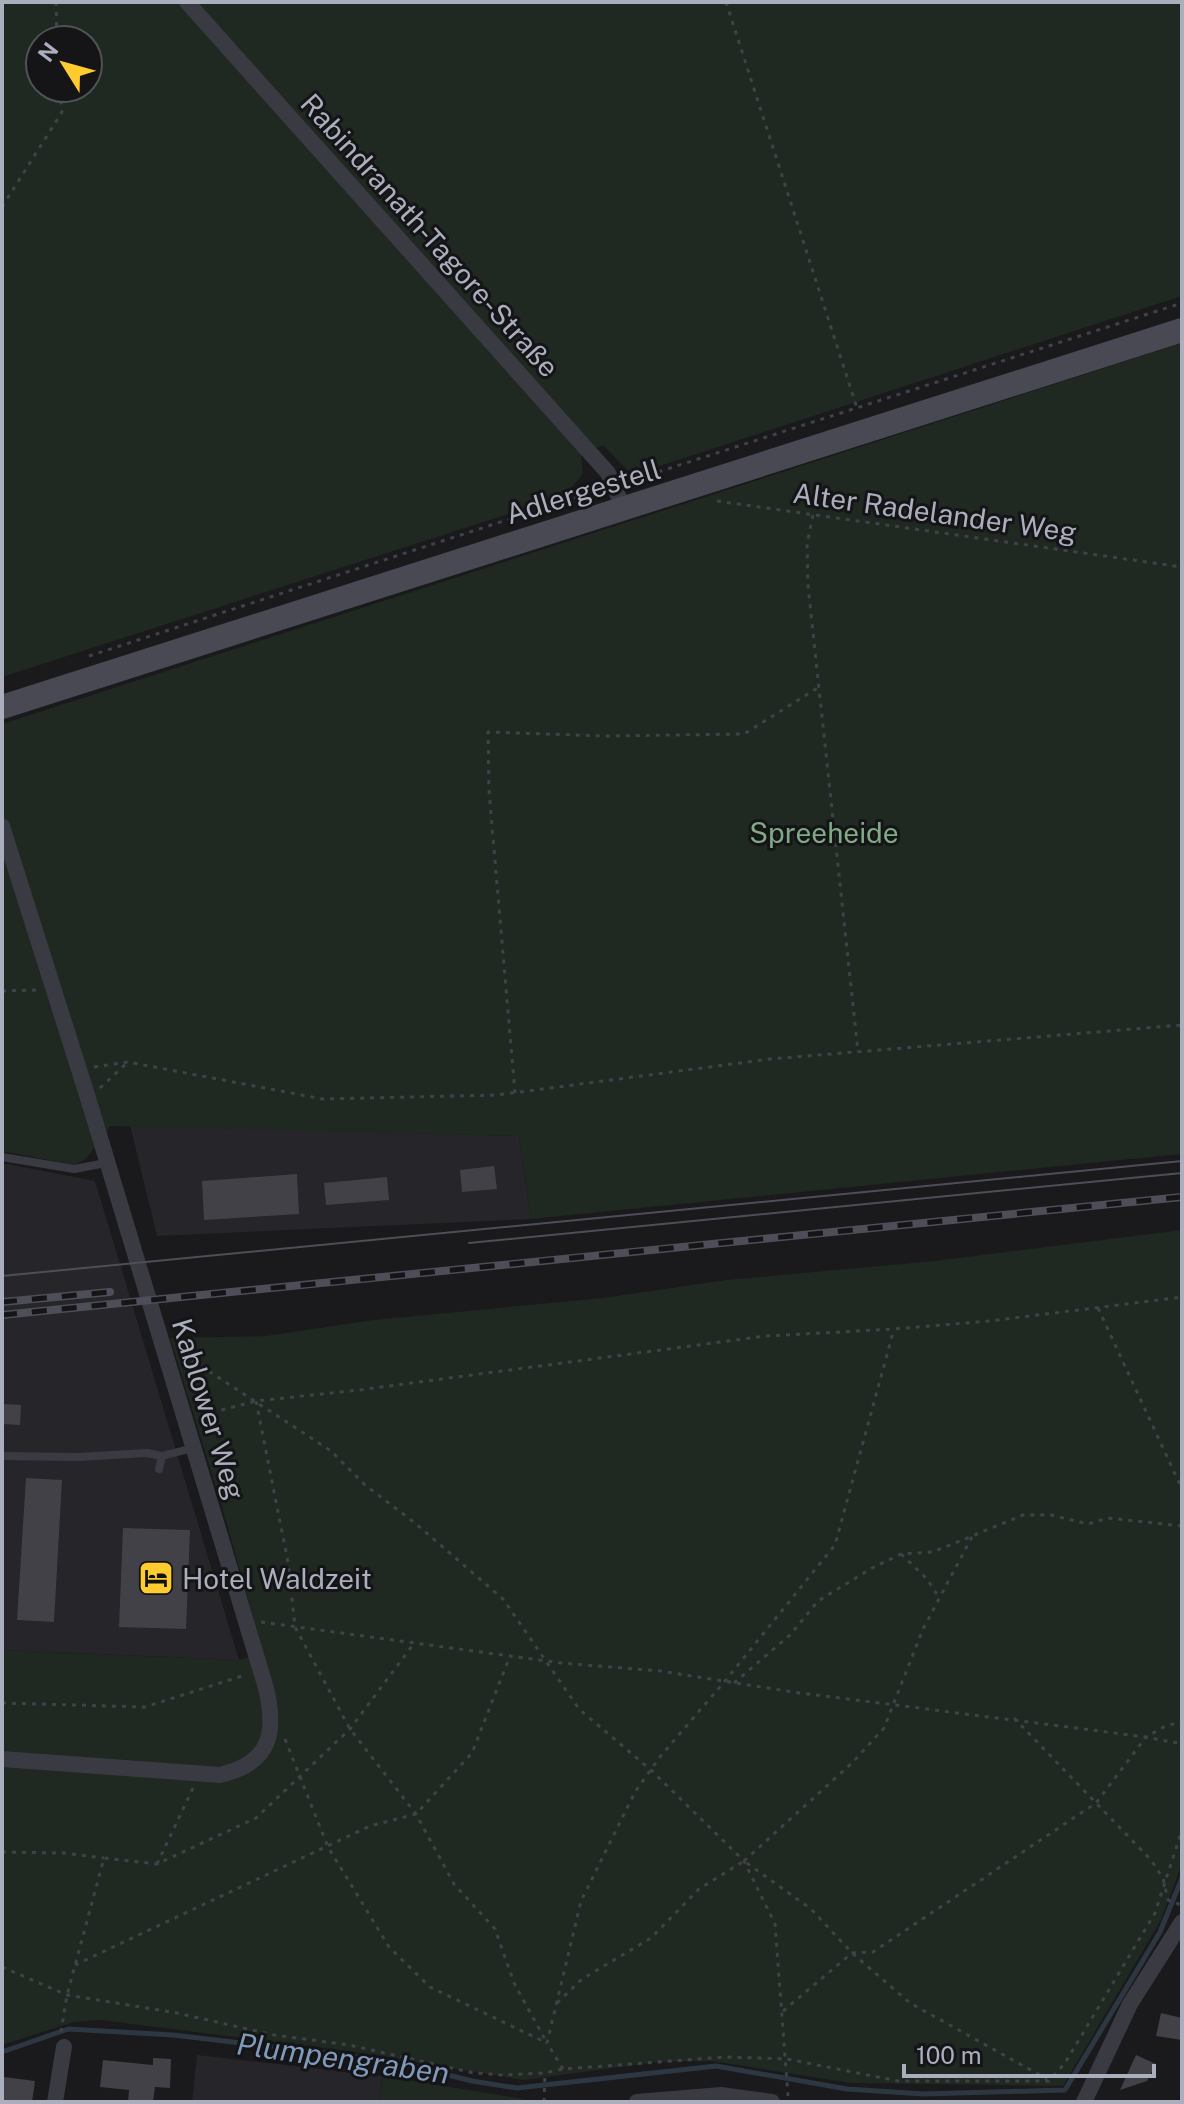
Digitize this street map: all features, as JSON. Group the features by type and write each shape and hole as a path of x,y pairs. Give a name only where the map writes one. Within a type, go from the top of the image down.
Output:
{"main road":[{"name":"Adlergestell","path":"2,707 1182,330"}],"street":[{"name":"Rabindranath-Tagore-Straße","path":"187,2 598,462 615,485 624,509"},
{"name":"Kablower Weg","path":"2,826 88,1098 271,1707 271,1734 262,1751 237,1771 220,1775 2,1759"},
{"path":"1084,2102 1130,2004 1182,1922"},
{"path":"55,2102 64,2047"},
{"path":"637,2102 721,2095 772,2102"}],"lane":[{"path":"2,1157 74,1169 106,1163"},
{"path":"2,1456 78,1457 147,1453 162,1456 193,1447"},
{"path":"159,1469 162,1456"}],"path":[{"path":"56,2 57,24"},
{"path":"726,2 857,408"},
{"path":"2,207 62,112 61,104"},
{"path":"76,660 1182,303"},
{"name":"Alter Radelander Weg","path":"683,491 717,501 1182,567"},
{"path":"813,515 807,544 808,586 858,1052"},
{"path":"515,1093 489,791 488,732 604,736 744,734 819,687"},
{"path":"2,991 53,989"},
{"path":"79,1070 128,1062 323,1099 515,1093 770,1059 1182,1025"},
{"path":"88,1098 128,1062"},
{"path":"185,1419 256,1401 766,1336 894,1329 1182,1297"},
{"path":"1098,1308 1182,1489"},
{"path":"547,2043 581,1901 635,1792 659,1758 835,1545 894,1329"},
{"path":"164,1351 182,1354 331,1451 365,1485 415,1523 503,1599 579,1709 652,1771 744,1861 811,1909 852,1953 910,2003 1049,2081"},
{"path":"256,1401 288,1562 295,1627 350,1729 416,1814 454,1884 495,1929 514,1983 563,2069"},
{"path":"734,1683 790,1635 818,1601 901,1554 933,1552 1023,1515 1051,1515 1088,1524 1108,1518 1182,1526"},
{"path":"557,2003 582,1979 651,1938 699,1889 744,1861 852,1763 884,1728 939,1597 974,1533"},
{"path":"901,1554 927,1579 939,1597"},
{"path":"246,1623 262,1622 548,1661 660,1671 1014,1718 1182,1744"},
{"path":"2,1852 63,1853 157,1864 256,1818 350,1729 415,1642"},
{"path":"75,1965 370,1826 416,1814 472,1753 510,1656"},
{"path":"2,1703 145,1707 260,1670"},
{"path":"271,1707 328,1847 389,1947 430,1987 547,2043"},
{"path":"1014,1718 1151,1860 1165,1884 1168,1900 1182,1906"},
{"path":"783,2011 852,1953 873,1952 1096,1803 1146,1737 1182,1721"},
{"path":"157,1864 199,1774"},
{"path":"2,1967 67,1995 177,2013 274,2035 349,2045 474,2073 545,2073 726,2057 787,2059 898,2081 1049,2081 1065,2063 1155,1913 1182,1830"},
{"path":"60,2030 104,1858"},
{"path":"744,1861 775,1924 787,2090"},
{"path":"544,2102 545,2073"}],"shaded area":[{"path":"130,1125 519,1136 531,1219 157,1236"},
{"path":"2,1163 95,1181 239,1660 2,1650"},
{"path":"197,2055 383,2076 379,2102 192,2102"}],"green space":[{"path":"2,2 1182,2 1182,296 632,475 603,445 581,455 583,474 564,496 2,677"},
{"name":"Spreeheide","path":"1182,343 1182,1154 531,1219 519,1136 110,1126 86,1159 74,1165 2,1151 2,724"},
{"path":"1182,1230 1182,1864 1161,1920 1063,2086 850,2083 712,2061 658,2062 523,2080 355,2052 100,2020 74,2022 2,2045 2,1650 239,1660 263,1653 170,1338 266,1336 373,1320 603,1298 726,1280 934,1261"},
{"path":"383,2076 523,2099 523,2102 379,2102"}],"building":[{"path":"494,1166 497,1189 462,1192 460,1170"},
{"path":"297,1174 299,1214 204,1220 202,1181"},
{"path":"387,1177 389,1200 326,1205 324,1183"},
{"path":"2,1404 21,1405 20,1425 2,1424"},
{"path":"26,1478 62,1480 54,1622 17,1620"},
{"path":"123,1528 190,1530 186,1629 119,1627"},
{"path":"1161,2013 1182,2018 1182,2040 1156,2036"},
{"path":"1136,2055 1156,2064 1147,2081 1120,2090"},
{"path":"153,2058 171,2059 170,2088 155,2087 153,2102 128,2102 129,2090 100,2087 103,2060 153,2065"},
{"path":"4,2077 35,2081 32,2102 2,2102"}],"waterway":[{"name":"Plumpengraben","path":"2,2052 68,2029 173,2035 393,2061 472,2081 517,2088 716,2066 847,2089 924,2094 1065,2090 1160,1932 1182,1878"}],"tram line":[{"path":"2,1276 1182,1161"},
{"path":"469,1243 1182,1173"}],"railway":[{"path":"2,1315 1182,1197"},
{"path":"2,1302 110,1292"}],"place":[{"name":"Hotel Waldzeit","path":"156,1578"}]}
